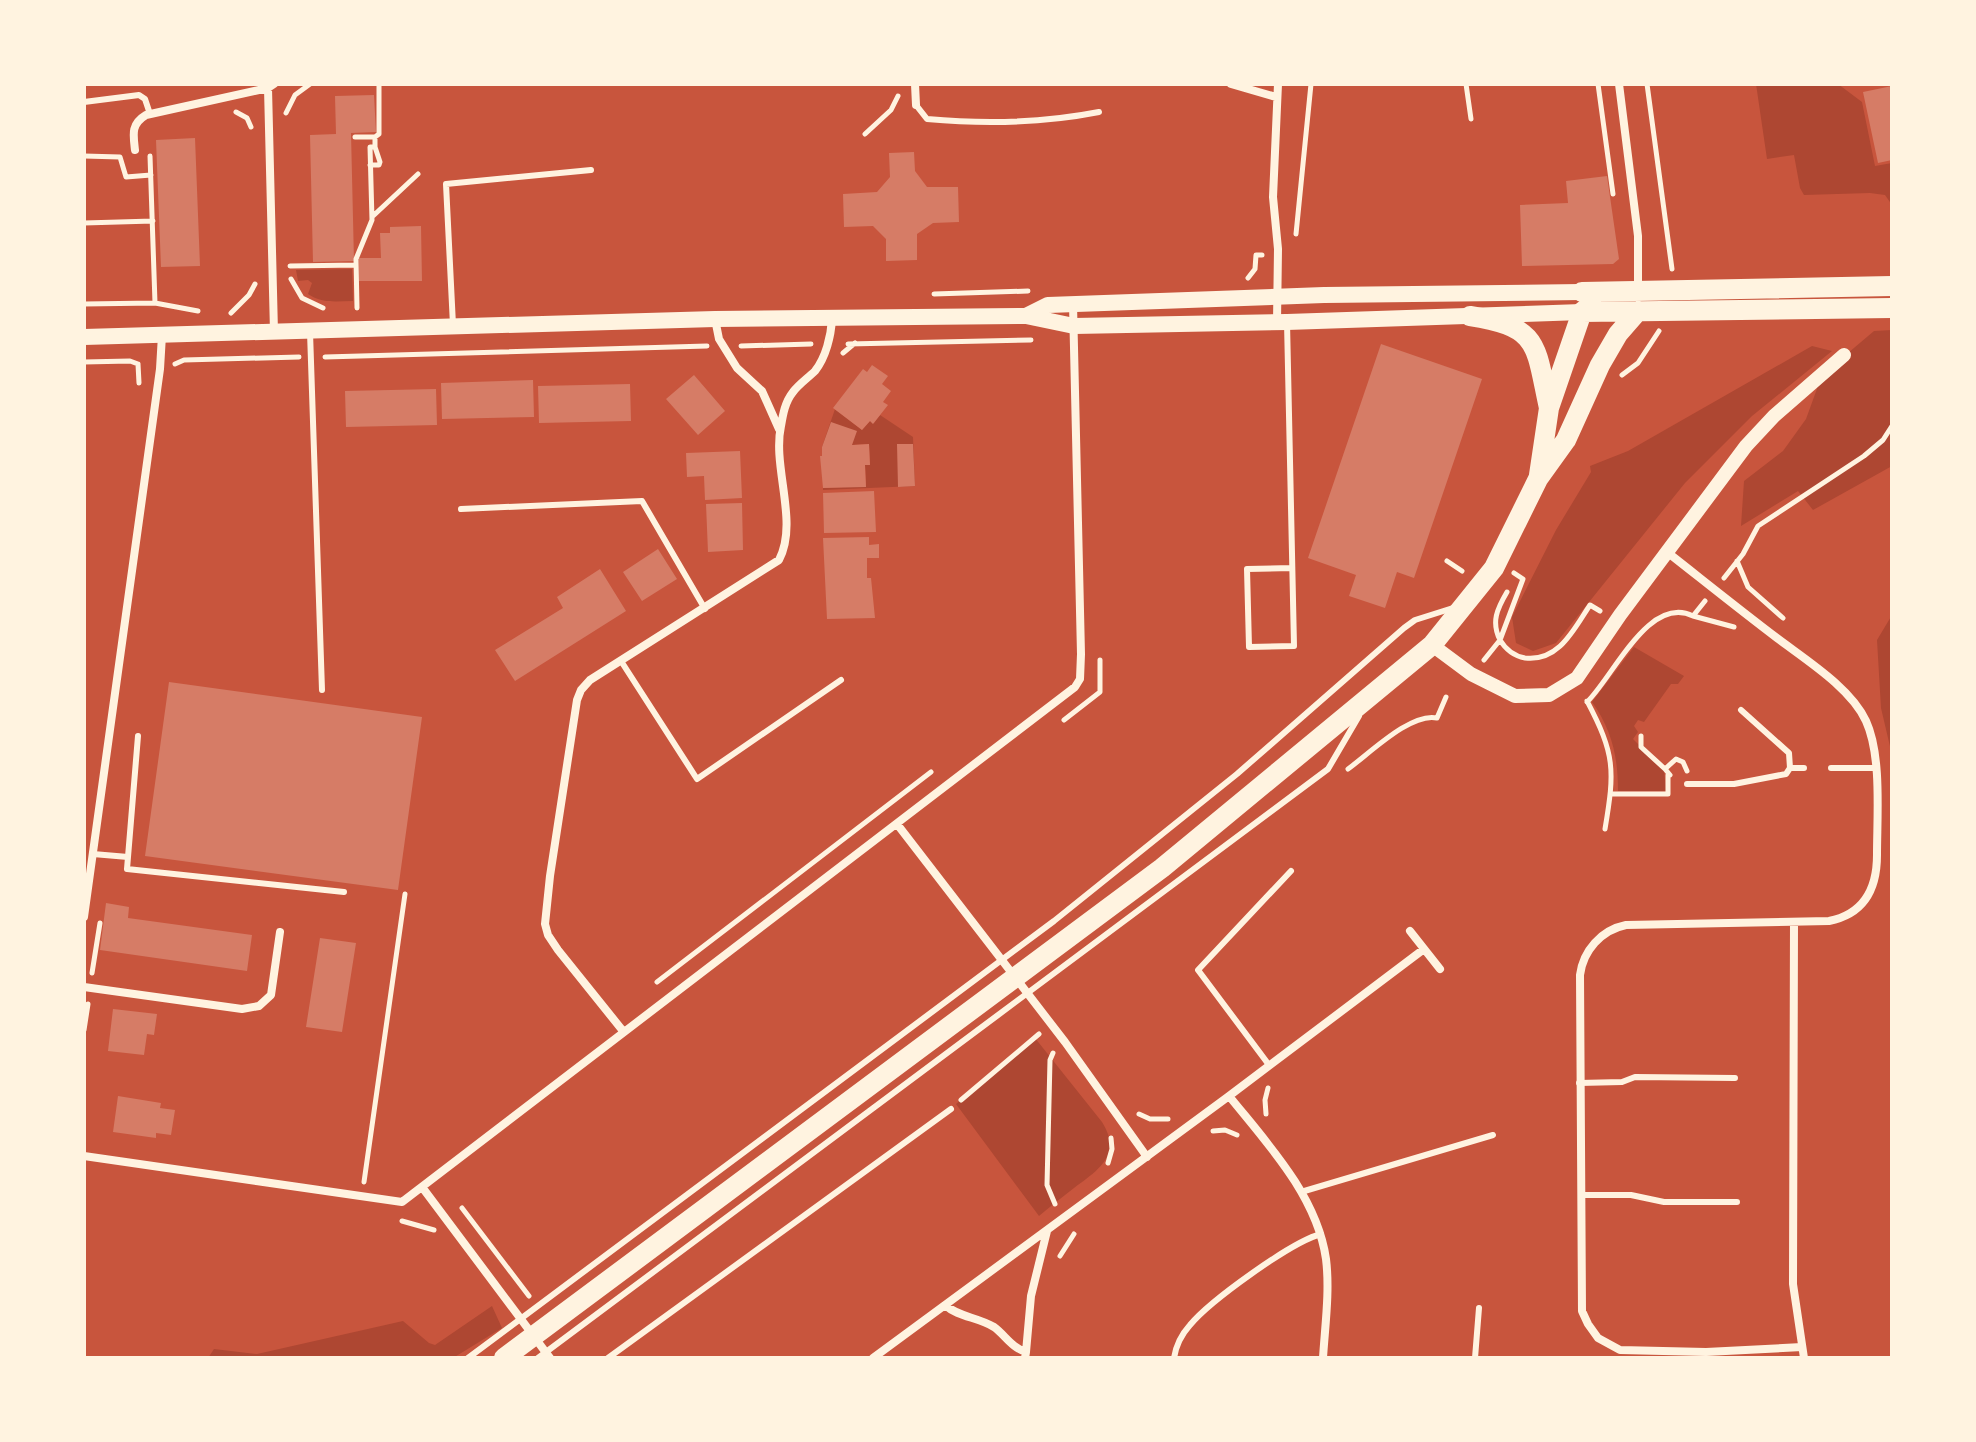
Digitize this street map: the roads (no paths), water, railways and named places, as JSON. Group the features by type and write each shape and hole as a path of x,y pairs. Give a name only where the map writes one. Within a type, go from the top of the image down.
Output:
{"main road":[{"path":"84,337 715,319 1026,316 1074,326 1282,322 1470,316 1638,293 1890,286"},
{"path":"1026,316 1048,305 1277,296 1582,302 1608,291 1780,310 1892,308"},
{"path":"504,1358 1162,868 1432,645 1494,568 1538,479 1566,440 1600,365 1638,293"},
{"path":"1538,479 1549,408 1582,302"},
{"path":"1470,316 1504,321 1526,333 1536,354 1549,408"}],"street":[{"path":"915,84 916,105"},
{"path":"1231,84 1276,97"},
{"path":"1278,84 1273,197 1278,255 1277,296 1282,322"},
{"path":"1619,84 1638,236 1638,293"},
{"path":"135,150 135,123 150,114 271,86 274,333"},
{"path":"84,1156 398,1203 1075,687 1080,679 1073,304"},
{"path":"715,319 719,339 737,368 762,391 780,430"},
{"path":"623,1031 551,941 545,914 577,700 585,685 771,567 784,550 786,537 780,430 785,406 793,392 813,373 821,360 831,334 832,319"},
{"path":"84,917 162,356 162,335"},
{"path":"1432,645 1471,674 1515,696 1549,695 1577,678 1622,612 1746,446 1774,416 1844,355"},
{"path":"1667,552 1821,672 1853,701 1867,725 1875,768 1877,868 1870,893 1858,910 1846,917 1829,921 1626,925 1604,933 1589,952 1581,970 1582,1311 1590,1328 1606,1344 1620,1350 1676,1352 1802,1347"},
{"path":"897,824 1050,1022 1147,1157"},
{"path":"1794,922 1793,1284 1804,1358"},
{"path":"1410,931 1440,969"},
{"path":"87,991 242,1009 259,1006 271,995 280,932"},
{"path":"873,1358 1424,949"},
{"path":"1229,1096 1301,1192 1321,1234 1327,1274 1323,1358"},
{"path":"422,1187 550,1358"},
{"path":"945,1305 953,1312 994,1327 1026,1355 1031,1296 1048,1230"}],"lane":[{"path":"84,102 139,95 145,99 150,114"},
{"path":"916,105 927,119 947,120 1054,119 1099,112"},
{"path":"453,328 446,184 591,170"},
{"path":"1282,322 1292,568 1294,646 1249,647 1247,569 1292,568"},
{"path":"310,332 322,690"},
{"path":"461,509 642,501 705,609"},
{"path":"468,1358 1054,921 1237,774 1408,625 1464,605"},
{"path":"621,661 697,779 841,680"},
{"path":"538,1358 1328,769 1371,696"},
{"path":"1687,784 1746,782 1786,774 1790,768 1789,753 1741,710"},
{"path":"138,736 127,869 344,892"},
{"path":"1790,768 1804,768"},
{"path":"1831,768 1875,768"},
{"path":"93,854 128,857"},
{"path":"1269,1065 1198,970 1291,871"},
{"path":"1579,1083 1622,1082 1635,1077 1735,1078"},
{"path":"608,1358 951,1109"},
{"path":"1301,1192 1493,1135"},
{"path":"1581,1195 1631,1195 1664,1202 1737,1202"},
{"path":"1174,1358 1179,1339 1195,1320 1259,1268 1303,1239 1321,1234"},
{"path":"1475,1358 1479,1308"}]}
